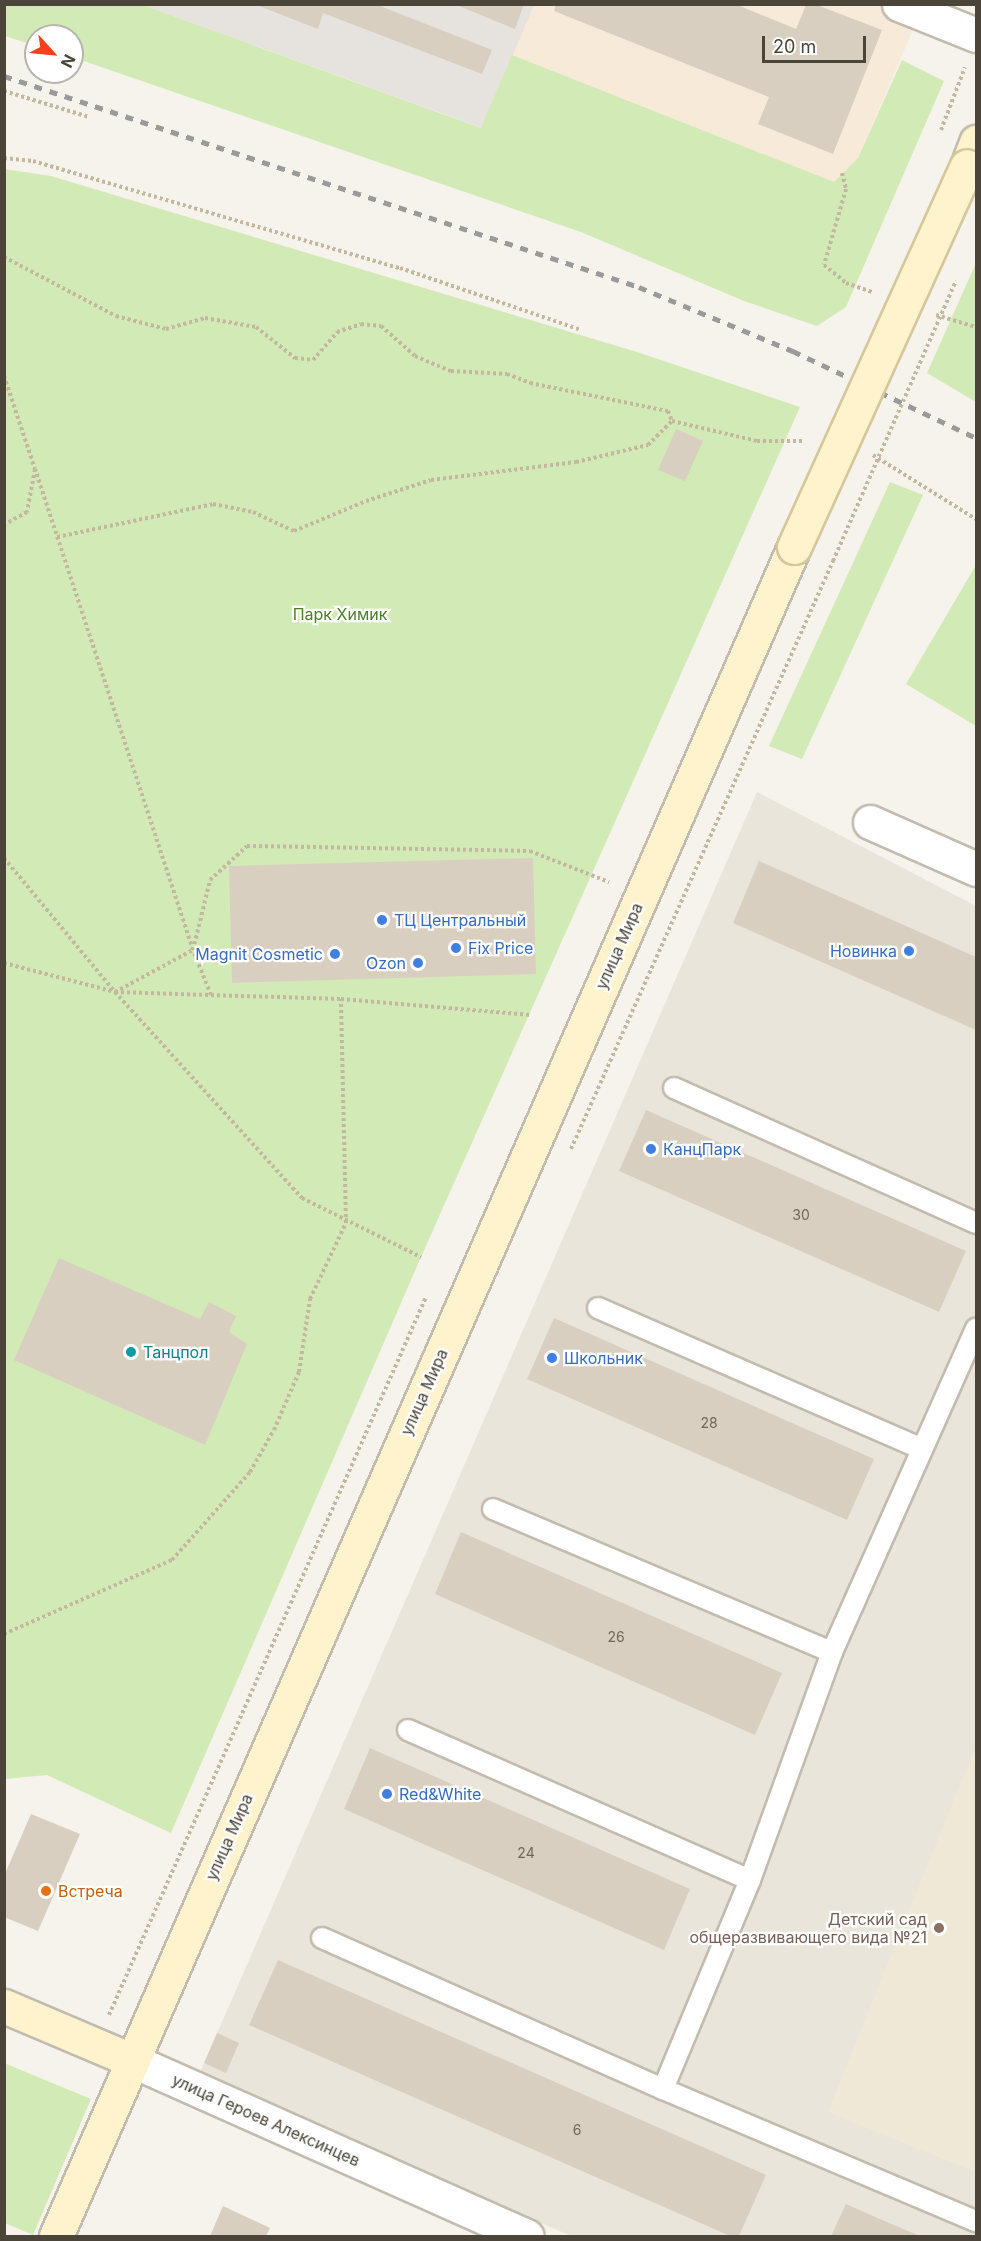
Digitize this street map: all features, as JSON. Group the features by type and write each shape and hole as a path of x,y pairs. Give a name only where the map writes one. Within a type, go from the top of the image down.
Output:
{"street":[{"path":"899,4 972,48"},
{"name":"улица Мира","path":"56,2236 794,547 972,154"},
{"path":"870,822 976,869"},
{"name":"улица Героев Алексинцев","path":"4,2006 527,2236"}],"lane":[{"path":"674,1088 976,1223"},
{"path":"598,1308 922,1449"},
{"path":"663,2089 750,1880 832,1653 922,1449 968,1368 976,1329"},
{"path":"493,1509 832,1653"},
{"path":"408,1730 750,1880"},
{"path":"322,1938 663,2089 976,2221"}],"path":[{"path":"938,139 972,48"},
{"path":"4,91 89,117"},
{"path":"4,158 33,161 400,268 581,330"},
{"path":"842,173 846,189 824,265 846,283 877,294"},
{"path":"4,257 116,316 166,329 205,318 256,327 295,358 313,360 337,332 361,324 381,326 415,356 451,370 507,374 530,383 668,411 672,421 648,445 576,462 431,480 366,501 294,531 253,512 213,504 57,537"},
{"path":"569,1155 957,277"},
{"path":"930,313 976,327"},
{"path":"4,376 193,950 212,995"},
{"path":"4,525 27,512 35,469"},
{"path":"115,992 193,950 210,880 247,846 530,851 609,882"},
{"path":"4,858 115,992 302,1198 346,1222 421,1257"},
{"path":"4,963 115,992 341,999 530,1015"},
{"path":"4,1634 172,1560 250,1472 300,1372 310,1299 346,1222 341,999"}],"shaded area":[{"path":"884,4 918,18 858,158 834,183 512,55 534,5"},
{"path":"143,5 534,5 482,128"},
{"path":"757,792 976,906 976,2236 571,2236 199,2075"},
{"name":"Детский сад общеразвивающего вида №21","path":"976,1745 976,2172 828,2112"}],"green space":[{"path":"4,5 143,5 481,128 512,55 834,182 858,158 902,60 944,81 846,307 817,326 744,301 581,232 84,61 84,24 24,24 24,42 5,36"},
{"name":"Парк Химик","path":"4,169 51,176 637,352 800,407 421,1257 171,1833 47,1775 5,1779"},
{"path":"976,263 976,402 927,373"},
{"path":"890,482 923,495 802,759 769,746"},
{"path":"976,565 976,726 906,684"},
{"path":"4,2063 91,2099 33,2235 5,2223"}],"building":[{"path":"254,4 375,4 492,50 482,74 323,13 318,29"},
{"path":"454,4 524,4 515,29"},
{"path":"556,4 735,4 796,29 806,5 817,5 882,30 833,154 758,124 769,97 554,11"},
{"path":"676,429 703,441 685,481 658,470"},
{"name":"ТЦ Центральный","path":"533,858 536,974 232,983 229,866"},
{"path":"759,861 976,957 976,1030 733,923"},
{"path":"646,1110 966,1251 939,1312 619,1171"},
{"name":"Танцпол","path":"59,1258 200,1319 209,1302 236,1316 229,1332 247,1344 205,1445 14,1360"},
{"path":"554,1318 874,1459 847,1520 527,1379"},
{"path":"461,1532 782,1673 755,1735 435,1594"},
{"path":"370,1748 690,1889 664,1950 344,1809"},
{"path":"31,1814 80,1834 38,1931 4,1917 4,1876"},
{"path":"278,1960 766,2175 739,2236 730,2236 249,2025"},
{"path":"217,2033 239,2043 226,2073 204,2063"},
{"path":"846,2204 882,2220 920,2236 831,2236"},
{"path":"223,2206 270,2228 266,2236 210,2236"}],"railway":[{"path":"4,76 639,287 793,351 976,438"}],"place":[{"name":"ТЦ Центральный","path":"382,920"},
{"name":"Fix Price","path":"456,948"},
{"name":"Новинка","path":"909,951"},
{"name":"Magnit Cosmetic","path":"335,954"},
{"name":"Ozon","path":"418,963"},
{"name":"КанцПарк","path":"651,1149"},
{"name":"Танцпол","path":"131,1352"},
{"name":"Школьник","path":"552,1358"},
{"name":"Red&White","path":"387,1794"},
{"name":"Встреча","path":"46,1891"},
{"name":"Детский сад общеразвивающего вида №21","path":"939,1928"}]}
